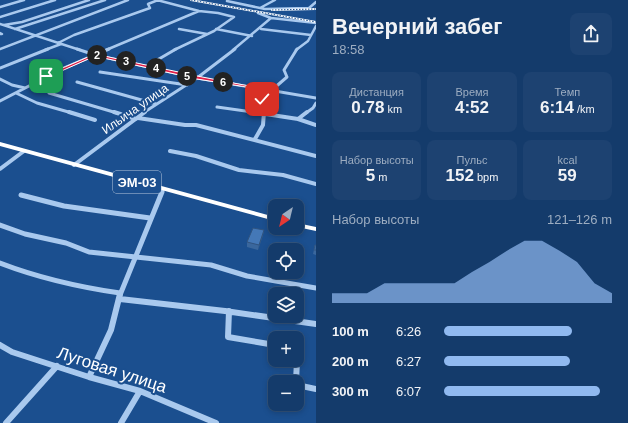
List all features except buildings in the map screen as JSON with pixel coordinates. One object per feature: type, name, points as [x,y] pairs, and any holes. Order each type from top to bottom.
[{"type":"highway","name":"ЭМ-03","points":[[0,144],[268,217]]},
{"type":"highway","points":[[304,226],[316,229]]},
{"type":"street","points":[[0,7],[24,0]]},
{"type":"street","points":[[0,17],[55,0]]},
{"type":"street","points":[[2,24],[22,22],[89,0]]},
{"type":"street","points":[[15,29],[105,0]]},
{"type":"street","points":[[0,49],[38,36],[128,0]]},
{"type":"street","points":[[0,68],[60,43],[74,35],[150,8],[148,4],[158,0],[200,10],[218,12],[234,17],[207,34],[173,49],[147,66]]},
{"type":"street","points":[[260,8],[275,0]]},
{"type":"street","points":[[228,1],[260,8],[309,8],[316,2]]},
{"type":"street","points":[[0,101],[52,74],[200,10]]},
{"type":"street","points":[[258,13],[271,18],[316,23]]},
{"type":"street","name":"Ильича улица","points":[[74,164],[156,104],[197,78],[252,36],[271,18]]},
{"type":"street","points":[[2,24],[95,55],[197,78],[316,98]]},
{"type":"street","points":[[255,139],[262,125],[265,114],[261,106],[262,99],[270,90],[287,77],[284,70],[296,50],[308,41],[316,26]]},
{"type":"street","points":[[180,29],[207,34]]},
{"type":"street","points":[[216,29],[252,36]]},
{"type":"street","points":[[260,29],[313,34]]},
{"type":"street","points":[[100,72],[146,80],[187,84]]},
{"type":"street","points":[[0,79],[12,85],[25,88]]},
{"type":"street","points":[[77,82],[156,104]]},
{"type":"street","points":[[16,93],[37,103],[95,120]]},
{"type":"street","points":[[49,93],[137,118],[185,125],[196,124],[316,156]]},
{"type":"street","points":[[298,119],[313,108],[316,103]]},
{"type":"street","points":[[217,107],[298,119],[316,125]]},
{"type":"street","points":[[0,169],[24,151]]},
{"type":"street","points":[[170,151],[201,157],[239,170],[283,175],[316,184]]},
{"type":"street","points":[[89,377],[111,330],[120,296],[134,256],[163,189]]},
{"type":"street","points":[[21,194],[64,206],[150,218]]},
{"type":"street","points":[[0,225],[25,234],[66,243],[89,252],[211,265],[248,276],[316,288]]},
{"type":"street","points":[[0,263],[26,273],[120,296],[316,324]]},
{"type":"street","points":[[229,311],[228,337],[268,344]]},
{"type":"street","name":"Луговая улица","points":[[0,345],[12,352],[89,377],[140,391],[216,423]]},
{"type":"street","points":[[6,423],[57,366]]},
{"type":"street","points":[[304,385],[316,389]]},
{"type":"street","points":[[121,423],[140,391]]},
{"type":"railway","points":[[191,0],[316,22]]},
{"type":"railway","points":[[272,10],[316,9]]},
{"type":"route","points":[[46,76],[95,55],[197,78],[268,90],[262,99]]}]
